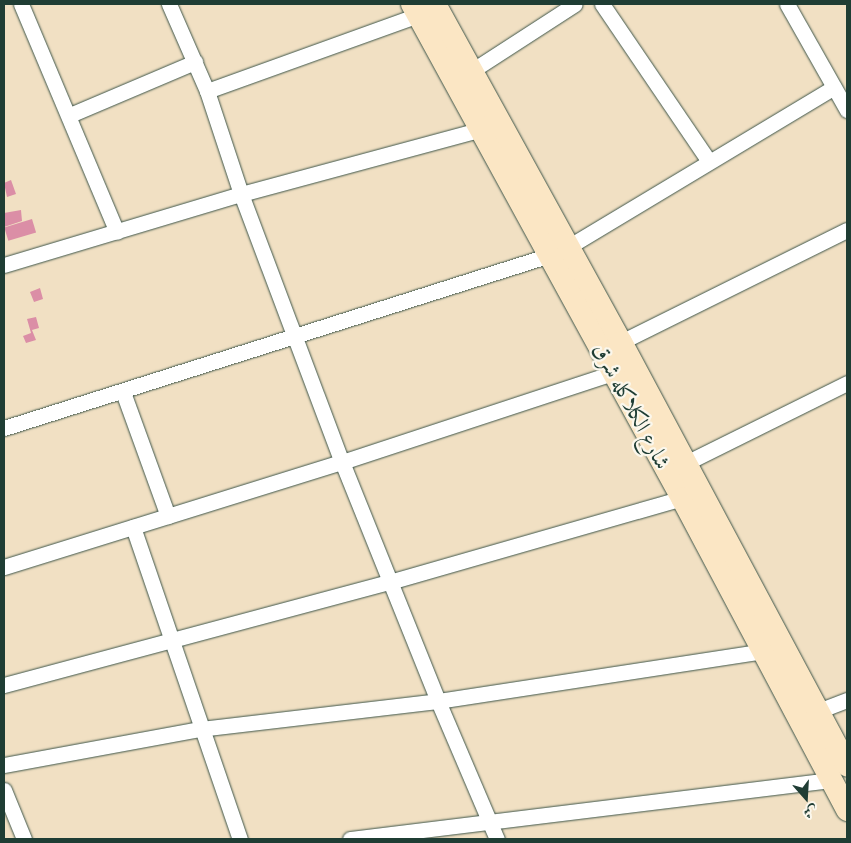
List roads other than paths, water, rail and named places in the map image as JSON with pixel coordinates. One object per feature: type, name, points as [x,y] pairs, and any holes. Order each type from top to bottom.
[{"type":"street","points":[[21,4],[70,115],[117,232]]},
{"type":"street","points":[[170,4],[207,91],[241,194],[296,335],[342,462],[393,581],[438,701],[497,839]]},
{"type":"street","points":[[473,70],[576,4]]},
{"type":"street","points":[[602,4],[708,160]]},
{"type":"street","points":[[787,4],[847,110]]},
{"type":"street","points":[[207,91],[422,7]]},
{"type":"street","name":"شارع الكلاكله شرق","points":[[422,7],[473,70],[559,251],[613,372],[764,652],[839,773]]},
{"type":"street","name":"شارع الكلاكله شرق","points":[[422,7],[482,129],[559,251],[621,342],[818,711],[839,773],[847,810]]},
{"type":"street","points":[[70,115],[195,62]]},
{"type":"street","points":[[4,428],[123,392],[559,251],[708,160],[834,87]]},
{"type":"street","points":[[5,263],[117,232],[241,194],[482,129]]},
{"type":"street","points":[[621,342],[847,230]]},
{"type":"street","points":[[4,567],[342,462],[613,372]]},
{"type":"street","points":[[686,463],[847,382]]},
{"type":"street","points":[[123,392],[168,516]]},
{"type":"street","points":[[4,685],[393,581],[682,498]]},
{"type":"street","points":[[133,527],[169,640],[240,839]]},
{"type":"street","points":[[4,765],[200,729],[438,701],[764,652]]},
{"type":"street","points":[[818,711],[847,700]]},
{"type":"street","points":[[350,839],[491,824],[839,773]]},
{"type":"street","points":[[4,790],[24,839]]}]
